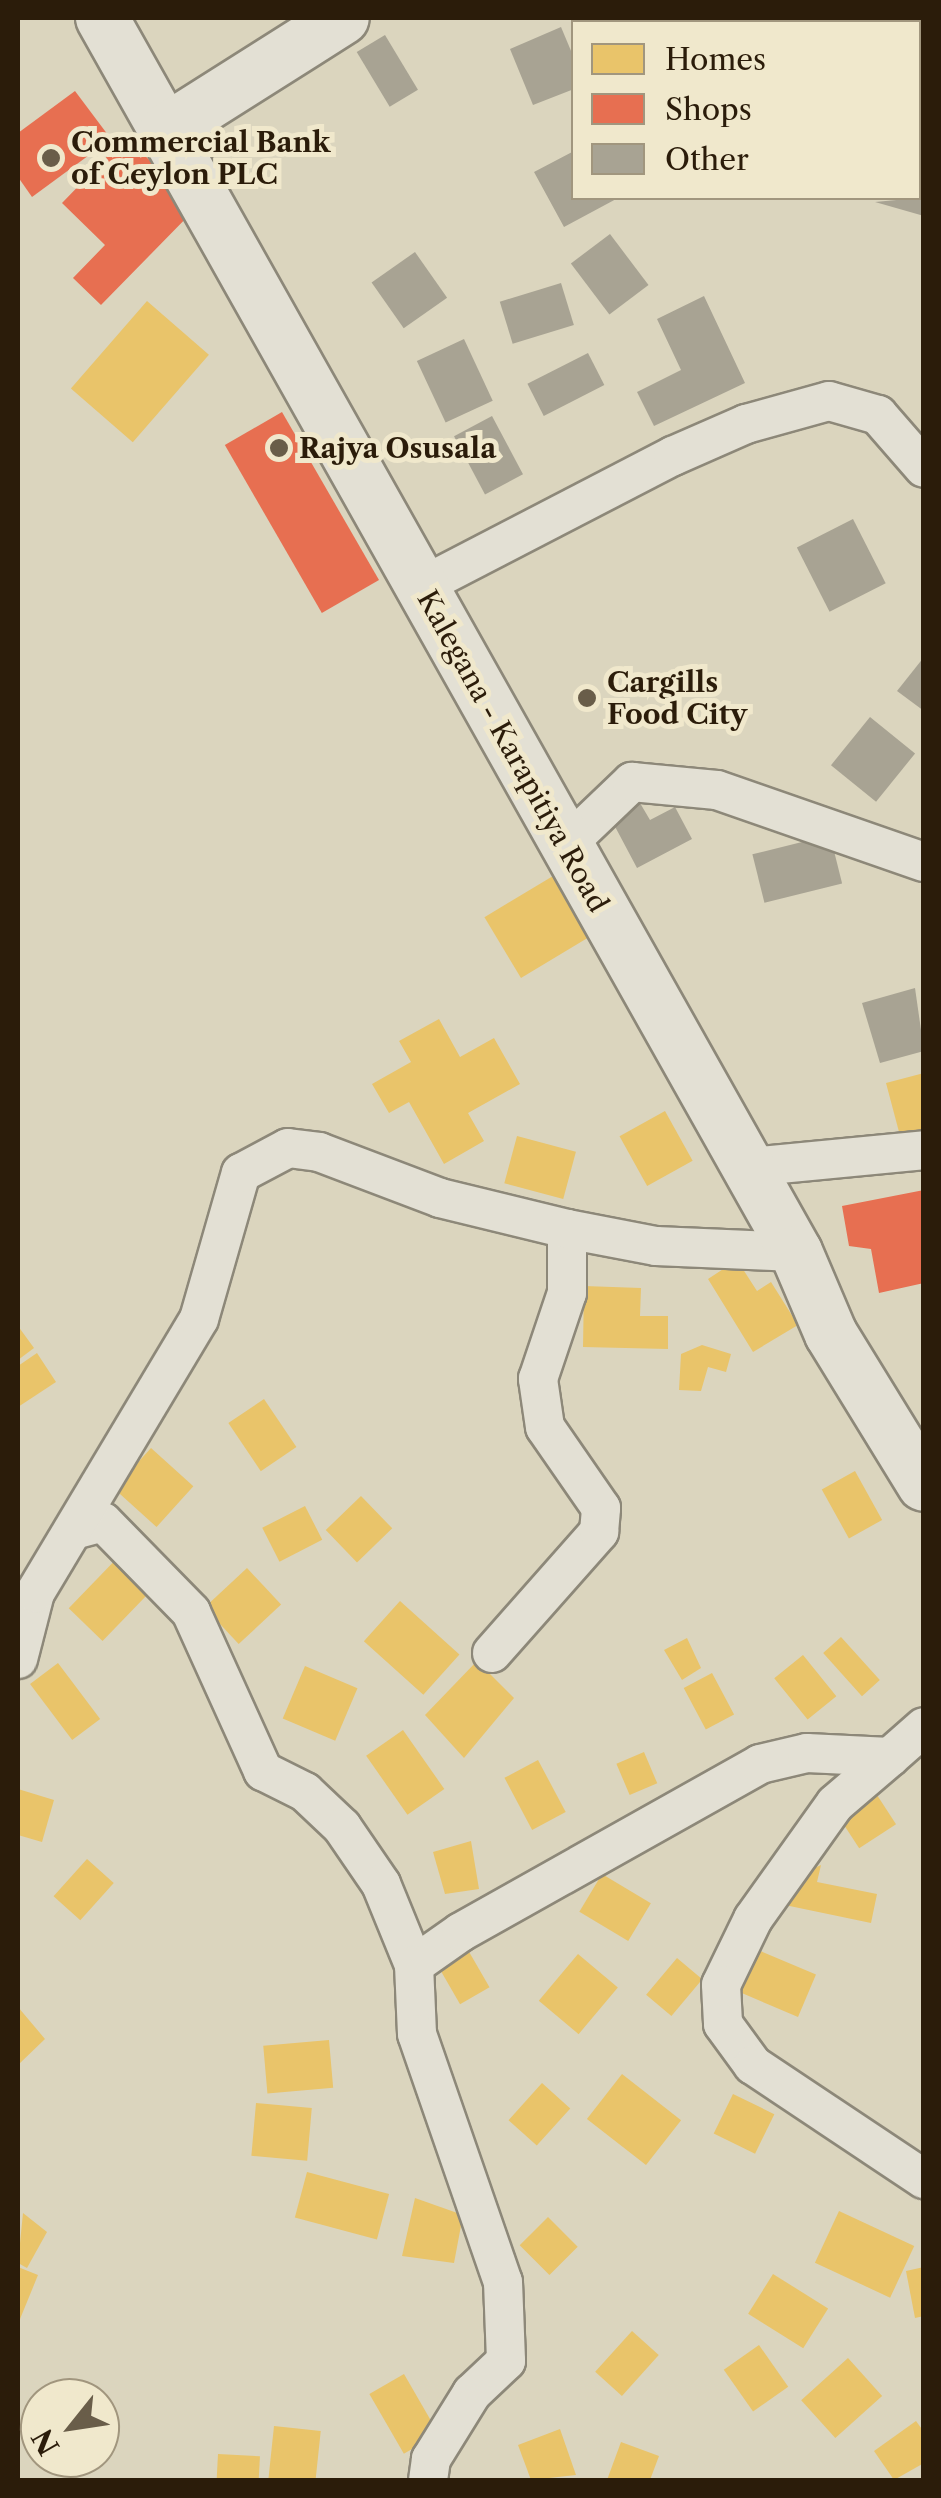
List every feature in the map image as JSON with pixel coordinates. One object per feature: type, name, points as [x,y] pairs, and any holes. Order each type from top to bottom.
[{"type":"main road","name":"Kalegana - Karapitiya Road","points":[[102,18],[796,1252],[831,1334],[924,1485]]},
{"type":"main road","points":[[166,130],[343,18]]},
{"type":"street","points":[[420,587],[673,456],[746,424],[829,401],[878,415],[924,468]]},
{"type":"street","points":[[565,846],[632,782],[717,790],[924,862]]},
{"type":"street","points":[[18,1658],[36,1593],[200,1319],[241,1173],[288,1148],[319,1152],[440,1198],[567,1229],[656,1246],[796,1252]]},
{"type":"street","points":[[749,1168],[924,1150]]},
{"type":"street","points":[[492,1653],[599,1532],[601,1508],[545,1427],[538,1379],[567,1293],[567,1229]]},
{"type":"street","points":[[74,1530],[103,1522],[191,1612],[264,1771],[305,1792],[342,1827],[381,1884],[414,1965],[417,2034],[502,2282],[506,2361],[472,2393],[431,2459],[428,2480]]},
{"type":"street","points":[[924,1727],[835,1804],[753,1920],[721,1985],[723,2024],[754,2065],[924,2180]]},
{"type":"street","points":[[414,1965],[461,1932],[760,1764],[806,1754],[890,1757]]},
{"type":"building: Homes","points":[[147,301],[209,355],[133,442],[71,389]]},
{"type":"building: Homes","points":[[553,876],[590,937],[521,978],[484,917]]},
{"type":"building: Homes","points":[[439,1019],[460,1057],[494,1038],[520,1084],[468,1113],[484,1141],[444,1164],[409,1102],[389,1113],[372,1084],[411,1062],[399,1041]]},
{"type":"building: Homes","points":[[924,1073],[924,1142],[903,1147],[886,1083]]},
{"type":"building: Homes","points":[[665,1111],[693,1161],[647,1186],[620,1136]]},
{"type":"building: Homes","points":[[517,1136],[576,1152],[563,1199],[504,1183]]},
{"type":"building: Homes","points":[[737,1260],[757,1291],[771,1282],[798,1325],[753,1352],[708,1279]]},
{"type":"building: Homes","points":[[584,1286],[641,1288],[640,1316],[668,1316],[668,1349],[583,1347]]},
{"type":"building: Homes","points":[[18,1326],[34,1348],[18,1360]]},
{"type":"building: Homes","points":[[702,1345],[731,1354],[726,1372],[708,1367],[701,1391],[679,1390],[681,1354]]},
{"type":"building: Homes","points":[[37,1353],[56,1382],[18,1407],[18,1366]]},
{"type":"building: Homes","points":[[264,1399],[296,1447],[261,1471],[228,1423]]},
{"type":"building: Homes","points":[[151,1448],[193,1486],[157,1527],[114,1489]]},
{"type":"building: Homes","points":[[855,1471],[882,1520],[849,1538],[822,1489]]},
{"type":"building: Homes","points":[[361,1496],[392,1528],[357,1562],[326,1530]]},
{"type":"building: Homes","points":[[305,1506],[322,1540],[279,1562],[262,1528]]},
{"type":"building: Homes","points":[[125,1550],[159,1583],[103,1641],[69,1608]]},
{"type":"building: Homes","points":[[247,1568],[281,1605],[239,1644],[205,1608]]},
{"type":"building: Homes","points":[[400,1601],[459,1655],[423,1695],[364,1641]]},
{"type":"building: Homes","points":[[841,1637],[880,1680],[862,1696],[823,1653]]},
{"type":"building: Homes","points":[[687,1638],[701,1668],[682,1680],[664,1650]]},
{"type":"building: Homes","points":[[803,1655],[836,1696],[808,1719],[774,1678]]},
{"type":"building: Homes","points":[[477,1661],[514,1698],[464,1758],[425,1715]]},
{"type":"building: Homes","points":[[58,1663],[100,1719],[72,1740],[30,1684]]},
{"type":"building: Homes","points":[[305,1666],[357,1688],[335,1741],[283,1718]]},
{"type":"building: Homes","points":[[712,1673],[734,1714],[706,1730],[684,1688]]},
{"type":"building: Homes","points":[[403,1730],[444,1789],[407,1815],[366,1756]]},
{"type":"building: Homes","points":[[644,1752],[657,1783],[630,1795],[616,1764]]},
{"type":"building: Homes","points":[[538,1760],[566,1812],[532,1830],[504,1778]]},
{"type":"building: Homes","points":[[18,1789],[54,1800],[42,1842],[18,1835]]},
{"type":"building: Homes","points":[[877,1795],[896,1824],[859,1848],[840,1819]]},
{"type":"building: Homes","points":[[471,1841],[479,1889],[445,1894],[433,1852]]},
{"type":"building: Homes","points":[[87,1859],[114,1883],[80,1920],[54,1896]]},
{"type":"building: Homes","points":[[821,1865],[817,1882],[877,1894],[871,1923],[780,1904],[799,1875]]},
{"type":"building: Homes","points":[[602,1874],[651,1903],[628,1941],[579,1912]]},
{"type":"building: Homes","points":[[468,1950],[490,1987],[460,2004],[439,1967]]},
{"type":"building: Homes","points":[[758,1950],[816,1975],[798,2017],[740,1992]]},
{"type":"building: Homes","points":[[578,1954],[618,1987],[579,2034],[539,2001]]},
{"type":"building: Homes","points":[[677,1958],[702,1979],[671,2016],[646,1995]]},
{"type":"building: Homes","points":[[18,2007],[45,2039],[18,2065]]},
{"type":"building: Homes","points":[[329,2040],[333,2088],[267,2094],[263,2046]]},
{"type":"building: Homes","points":[[622,2074],[681,2120],[646,2165],[587,2119]]},
{"type":"building: Homes","points":[[542,2083],[570,2108],[537,2146],[509,2120]]},
{"type":"building: Homes","points":[[733,2094],[774,2114],[755,2154],[714,2134]]},
{"type":"building: Homes","points":[[256,2103],[312,2108],[307,2161],[251,2156]]},
{"type":"building: Homes","points":[[307,2172],[389,2194],[377,2239],[295,2217]]},
{"type":"building: Homes","points":[[415,2198],[463,2215],[454,2263],[402,2256]]},
{"type":"building: Homes","points":[[839,2211],[914,2246],[890,2298],[815,2263]]},
{"type":"building: Homes","points":[[23,2213],[47,2232],[27,2268],[18,2263]]},
{"type":"building: Homes","points":[[548,2217],[578,2247],[549,2275],[520,2245]]},
{"type":"building: Homes","points":[[18,2267],[38,2275],[18,2324]]},
{"type":"building: Homes","points":[[924,2267],[924,2316],[915,2318],[906,2271]]},
{"type":"building: Homes","points":[[773,2274],[828,2308],[803,2348],[748,2314]]},
{"type":"building: Homes","points":[[632,2331],[659,2355],[622,2396],[595,2372]]},
{"type":"building: Homes","points":[[759,2345],[788,2387],[753,2411],[724,2370]]},
{"type":"building: Homes","points":[[848,2358],[882,2396],[835,2438],[801,2400]]},
{"type":"building: Homes","points":[[404,2374],[438,2434],[404,2454],[369,2394]]},
{"type":"building: Homes","points":[[916,2421],[924,2432],[924,2463],[894,2480],[874,2451]]},
{"type":"building: Homes","points":[[274,2426],[321,2431],[316,2480],[268,2480]]},
{"type":"building: Homes","points":[[560,2429],[576,2475],[531,2480],[518,2445]]},
{"type":"building: Homes","points":[[621,2442],[659,2456],[650,2480],[607,2480]]},
{"type":"building: Homes","points":[[218,2454],[260,2456],[259,2480],[217,2480]]},
{"type":"building: Shops","name":"Commercial Bank of Ceylon PLC","points":[[75,91],[111,139],[32,197],[18,177],[18,133]]},
{"type":"building: Shops","points":[[126,137],[197,207],[101,305],[73,278],[105,245],[62,203]]},
{"type":"building: Shops","points":[[282,412],[379,580],[322,613],[225,445]]},
{"type":"building: Shops","points":[[924,1190],[924,1283],[879,1293],[871,1249],[849,1246],[842,1206]]},
{"type":"building: Other","points":[[858,18],[864,20],[811,20]]},
{"type":"building: Other","points":[[561,27],[571,51],[571,90],[533,105],[510,49]]},
{"type":"building: Other","points":[[385,35],[418,90],[390,107],[357,52]]},
{"type":"building: Other","points":[[921,110],[924,111],[924,216],[875,202],[921,200]]},
{"type":"building: Other","points":[[571,153],[571,200],[614,200],[564,227],[534,172]]},
{"type":"building: Other","points":[[610,234],[649,285],[609,315],[571,263]]},
{"type":"building: Other","points":[[415,252],[447,298],[404,328],[372,282]]},
{"type":"building: Other","points":[[561,283],[574,325],[513,344],[500,302]]},
{"type":"building: Other","points":[[704,296],[745,383],[654,426],[637,392],[681,370],[657,319]]},
{"type":"building: Other","points":[[464,339],[493,401],[446,423],[417,361]]},
{"type":"building: Other","points":[[588,353],[604,385],[544,416],[527,384]]},
{"type":"building: Other","points":[[492,416],[523,474],[485,494],[454,436]]},
{"type":"building: Other","points":[[853,519],[886,583],[830,612],[797,548]]},
{"type":"building: Other","points":[[924,657],[924,711],[897,691]]},
{"type":"building: Other","points":[[870,717],[915,754],[876,802],[831,765]]},
{"type":"building: Other","points":[[640,803],[650,820],[675,807],[692,839],[637,868],[611,819]]},
{"type":"building: Other","points":[[830,835],[842,884],[764,903],[752,854]]},
{"type":"building: Other","points":[[915,988],[924,1051],[880,1063],[862,1003]]},
{"type":"place","name":"Commercial Bank of Ceylon PLC","points":[[51,158]]},
{"type":"place","name":"Rajya Osusala","points":[[279,448]]},
{"type":"place","name":"Cargills Food City","points":[[587,698]]}]
